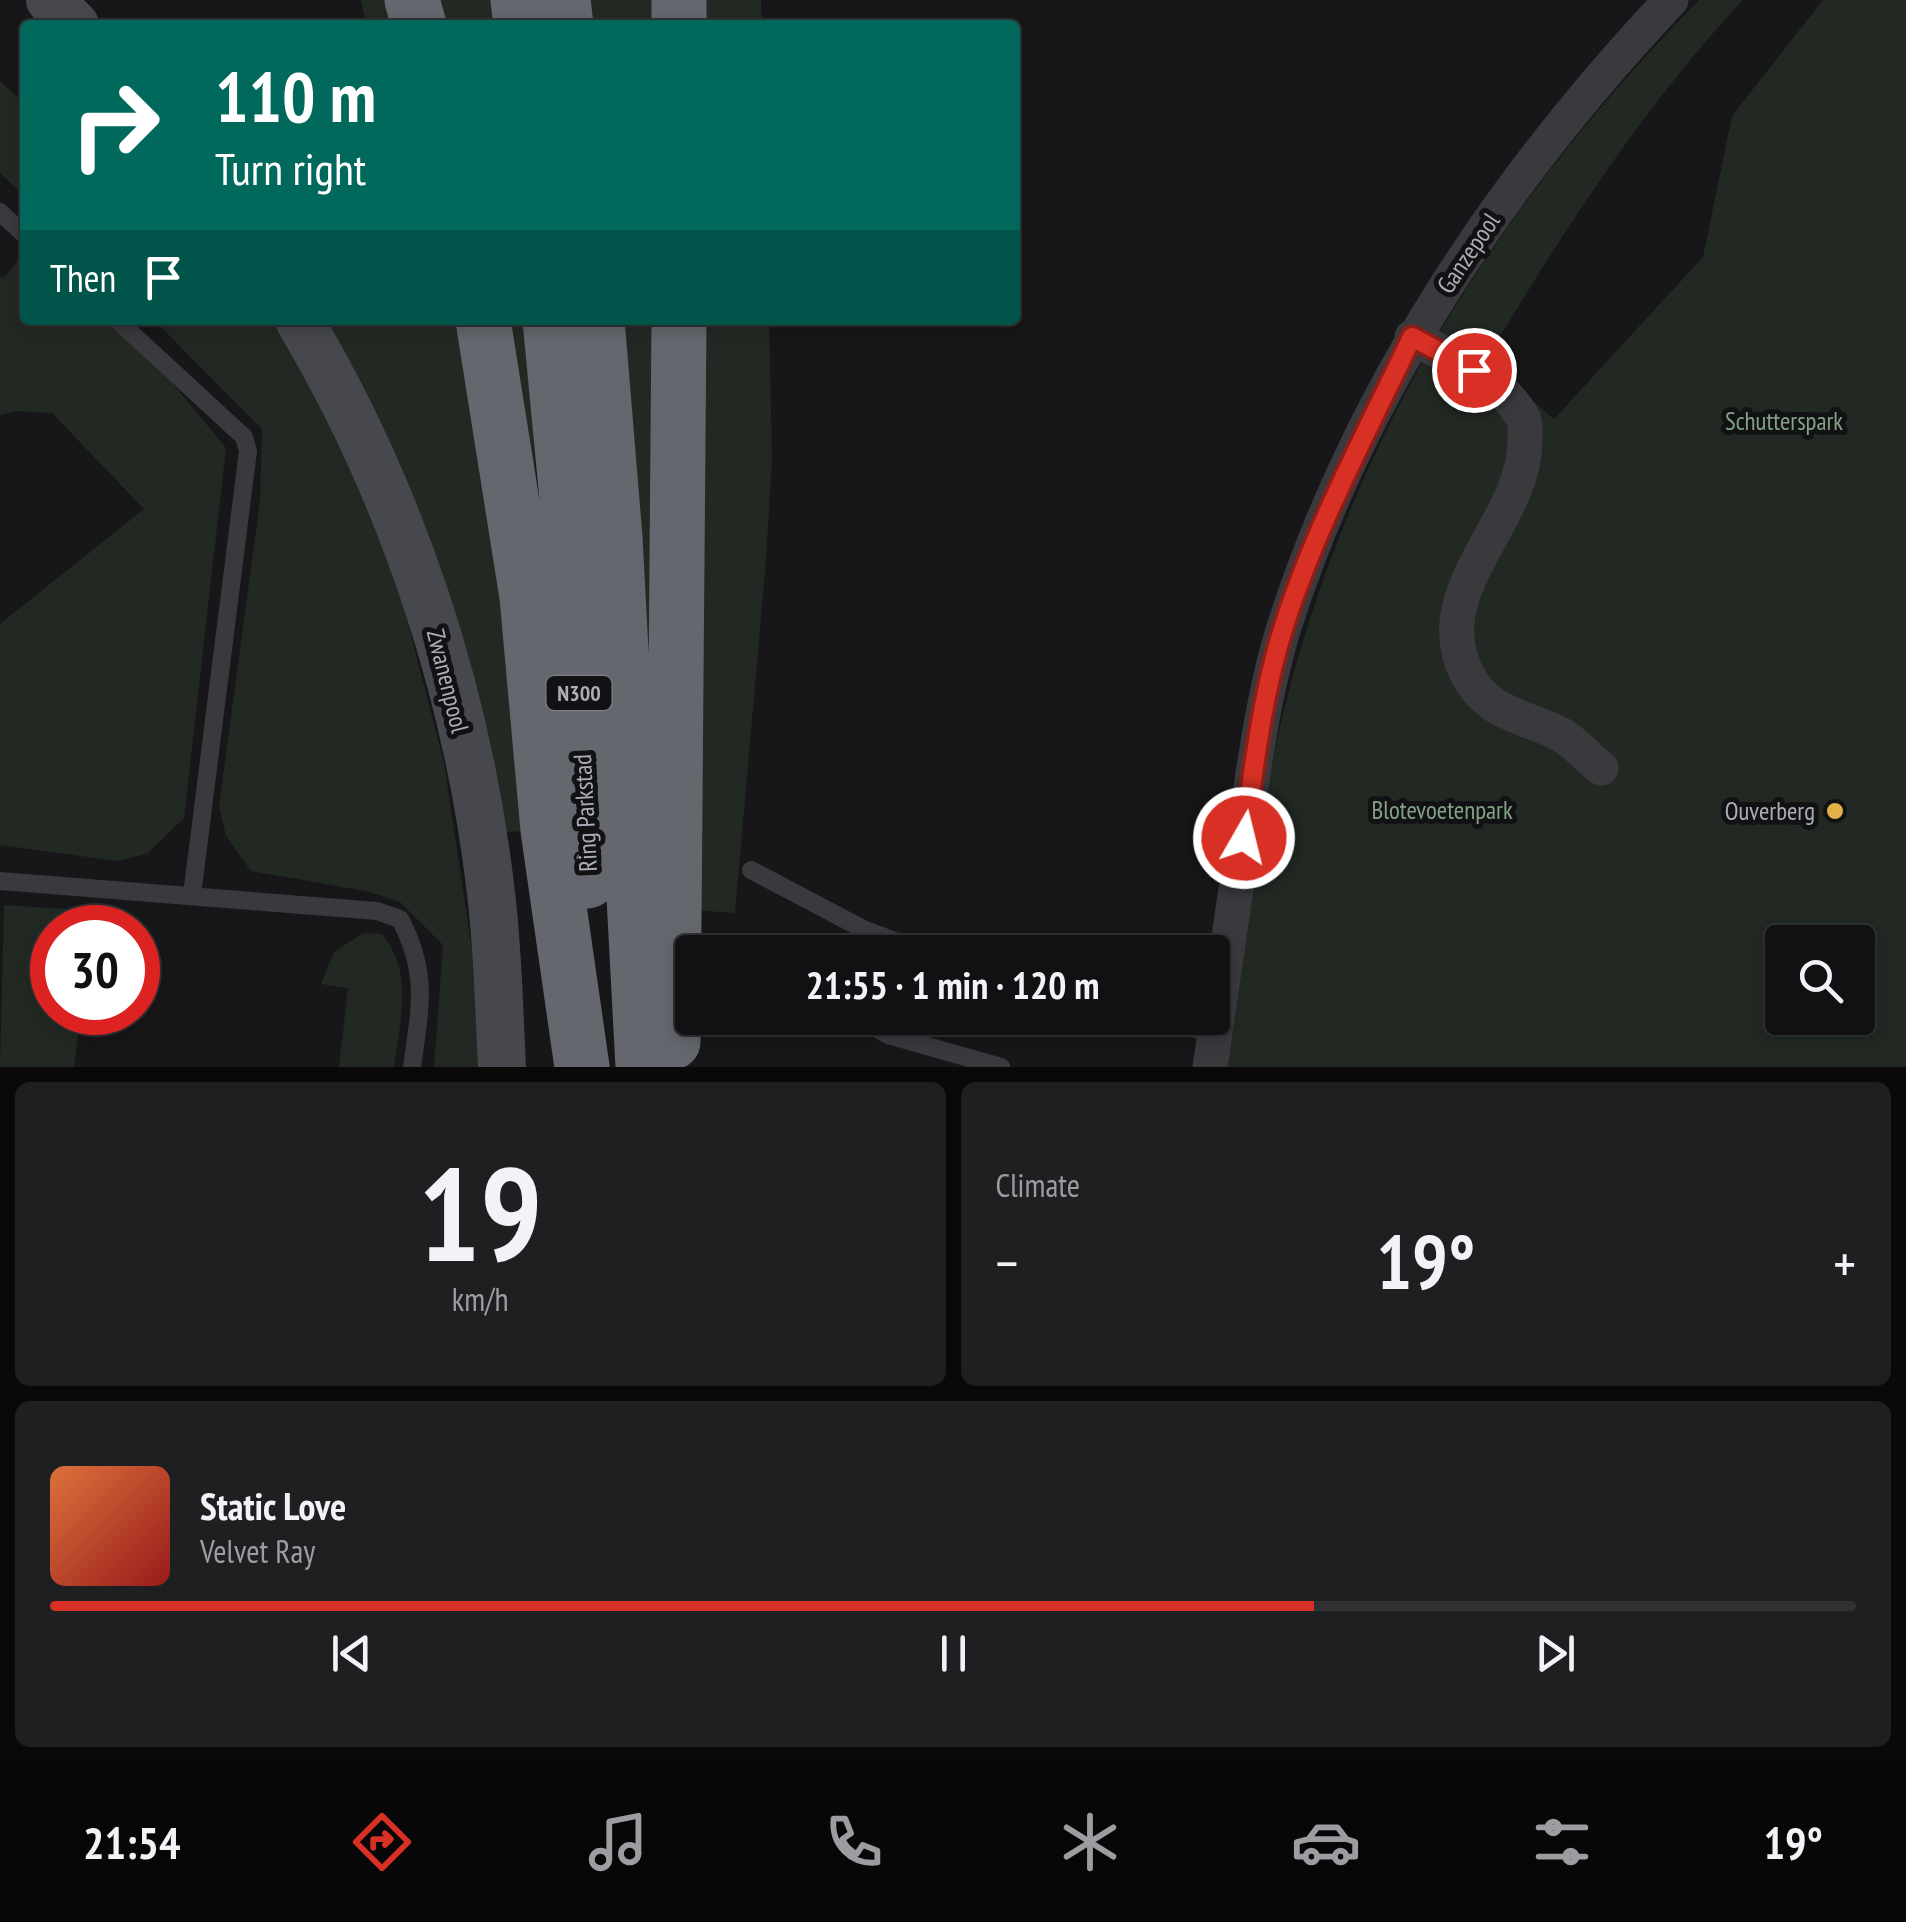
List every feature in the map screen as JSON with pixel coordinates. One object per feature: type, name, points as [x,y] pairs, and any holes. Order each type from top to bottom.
[{"type":"highway","name":"N300","points":[[485,325],[527,597],[548,830],[582,1067]]},
{"type":"highway","name":"Ring Parkstad","points":[[550,325],[571,542],[598,1067]]},
{"type":"highway","name":"Ring Parkstad","points":[[597,325],[615,537],[644,1067]]},
{"type":"highway","points":[[672,1067],[677,958],[679,325]]},
{"type":"street","points":[[50,0],[70,20]]},
{"type":"street","name":"Ganzepool","points":[[1229,935],[1260,722],[1284,626],[1334,500],[1412,337],[1531,158],[1671,0]]},
{"type":"street","name":"Zwanenpool","points":[[303,325],[362,443],[434,620],[462,731],[491,890],[502,1067]]},
{"type":"street","points":[[1412,337],[1512,394],[1525,419],[1526,454],[1514,495],[1460,599],[1458,652],[1467,675],[1486,702],[1564,736],[1601,768]]},
{"type":"street","name":"Ganzepool","points":[[1210,1067],[1215,1035]]},
{"type":"lane","points":[[0,212],[20,231]]},
{"type":"lane","points":[[122,325],[244,437],[248,451],[192,895]]},
{"type":"lane","points":[[751,870],[879,935]]},
{"type":"lane","points":[[0,881],[376,911],[400,920],[414,947],[423,988],[412,1067]]},
{"type":"lane","points":[[861,935],[863,929]]},
{"type":"lane","points":[[891,1035],[1001,1067]]},
{"type":"green space","points":[[361,0],[395,0],[401,20],[365,20]]},
{"type":"green space","points":[[417,0],[496,0],[498,20],[422,20]]},
{"type":"green space","points":[[585,0],[667,0],[667,20],[588,20]]},
{"type":"green space","points":[[692,0],[761,0],[762,20],[692,20]]},
{"type":"green space","points":[[1699,0],[1743,0],[1637,128],[1485,361],[1554,419],[1703,257],[1732,116],[1823,0],[1906,0],[1906,1067],[1223,1067],[1257,842],[1279,731],[1309,622],[1341,533],[1420,366],[1518,212],[1574,139]]},
{"type":"green space","points":[[0,81],[20,99],[20,192],[0,173]]},
{"type":"green space","points":[[20,259],[20,325],[109,325],[174,385],[226,448],[184,818],[147,854],[117,861],[0,845],[0,624],[144,509],[52,413],[16,411],[0,415],[0,276],[3,278]]},
{"type":"green space","points":[[159,325],[282,325],[390,554],[444,763],[472,950],[480,1067],[434,1067],[443,945],[400,902],[366,891],[251,871],[226,836],[219,806],[260,501],[262,429]]},
{"type":"green space","points":[[325,325],[471,325],[537,831],[496,832]]},
{"type":"green space","points":[[491,325],[526,325],[545,615]]},
{"type":"green space","points":[[616,325],[666,325],[656,882]]},
{"type":"green space","points":[[694,325],[769,325],[772,457],[735,913],[693,910]]},
{"type":"green space","points":[[4,905],[30,907],[30,1035],[78,1035],[74,1067],[0,1067]]},
{"type":"green space","points":[[363,933],[382,934],[398,964],[402,998],[394,1067],[339,1067],[348,988],[321,984],[334,952]]},
{"type":"place","name":"Ouverberg","points":[[1835,811]]},
{"type":"route","points":[[1244,838],[1260,722],[1284,626],[1334,500],[1412,337],[1474,370]]},
{"type":"park label","name":"Schutterspark","points":[[1784,421]]},
{"type":"park label","name":"Blotevoetenpark","points":[[1442,810]]}]
